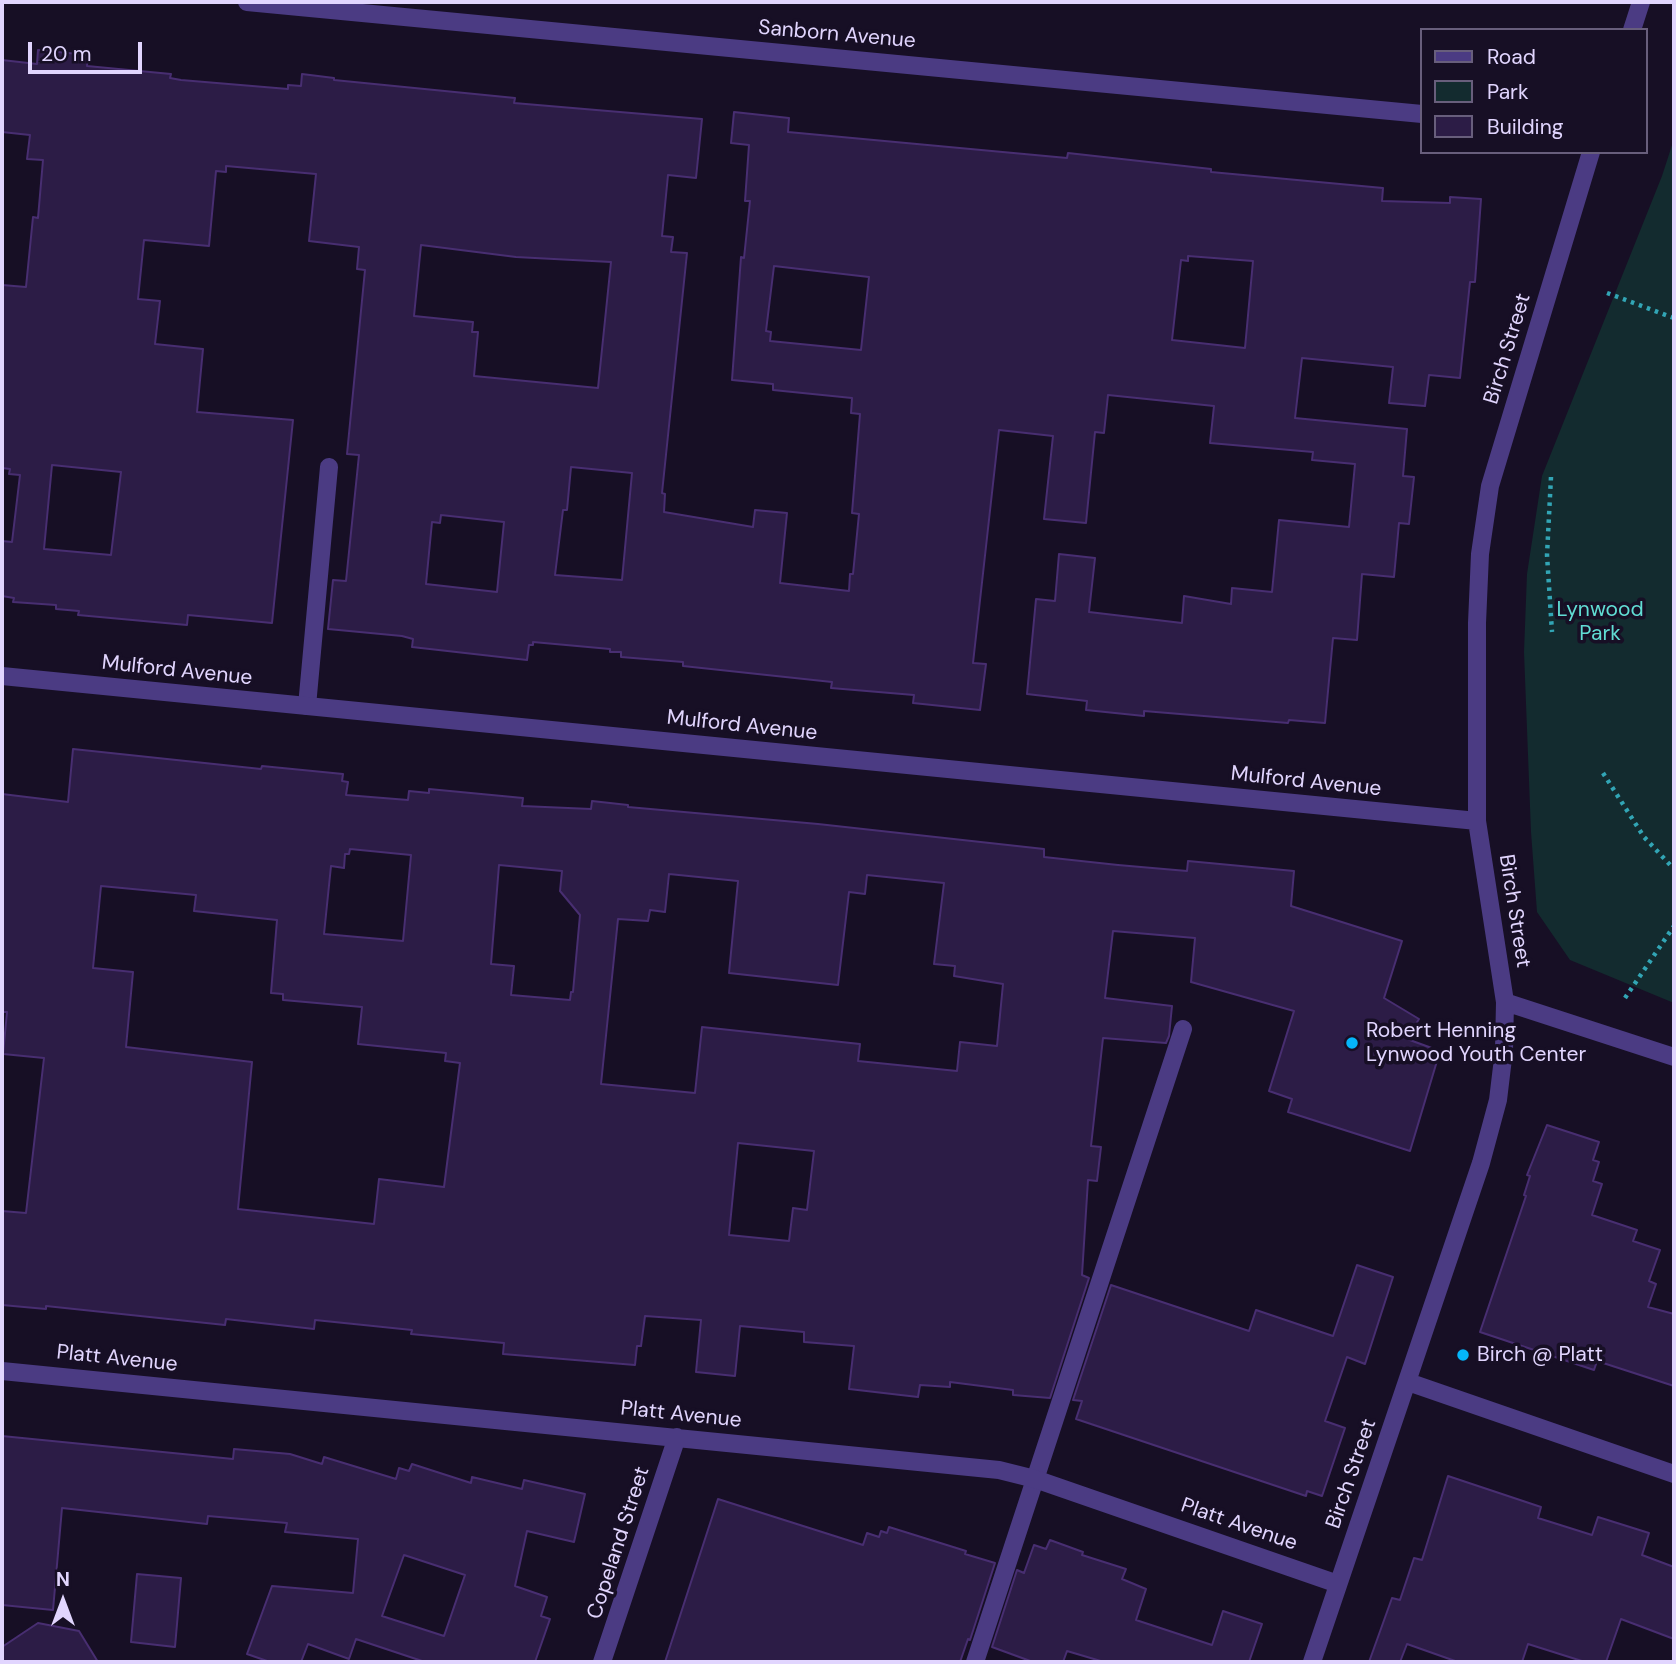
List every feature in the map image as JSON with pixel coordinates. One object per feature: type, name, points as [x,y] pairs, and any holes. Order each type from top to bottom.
[{"type":"street","name":"Sanborn Avenue","points":[[247,2],[1420,114]]},
{"type":"street","points":[[1633,28],[1642,2]]},
{"type":"street","name":"Birch Street","points":[[1312,1662],[1481,1163],[1498,1100],[1504,1050],[1505,1002],[1477,821],[1480,554],[1490,486],[1590,154]]},
{"type":"street","points":[[307,706],[329,467]]},
{"type":"street","name":"Mulford Avenue","points":[[2,676],[1477,821]]},
{"type":"street","points":[[1505,1002],[1674,1057]]},
{"type":"street","points":[[975,1662],[1183,1029]]},
{"type":"street","name":"Platt Avenue","points":[[2,1371],[999,1471],[1035,1479],[1338,1584]]},
{"type":"street","points":[[1408,1382],[1674,1474]]},
{"type":"street","name":"Copeland Street","points":[[603,1662],[677,1437]]},
{"type":"path","points":[[1607,293],[1674,317]]},
{"type":"path","points":[[1551,477],[1547,555],[1552,632]]},
{"type":"path","points":[[1603,773],[1644,836],[1674,869]]},
{"type":"path","points":[[1625,998],[1674,926]]},
{"type":"green space","name":"Lynwood Park","points":[[1674,139],[1674,1003],[1570,960],[1537,912],[1524,652],[1527,574],[1542,476],[1662,176]]},
{"type":"building","points":[[38,50],[88,55],[87,66],[171,74],[170,78],[181,80],[288,89],[288,85],[301,86],[302,74],[334,80],[515,98],[514,103],[702,119],[696,178],[668,175],[662,236],[673,237],[671,252],[687,253],[662,493],[665,494],[664,512],[753,527],[755,510],[787,513],[780,583],[849,591],[859,514],[852,513],[860,414],[851,413],[852,398],[773,390],[773,384],[732,380],[741,257],[744,258],[750,201],[745,201],[749,145],[731,143],[734,112],[789,118],[788,132],[1067,158],[1068,153],[1211,169],[1211,172],[1383,188],[1382,201],[1450,203],[1450,197],[1481,199],[1475,282],[1470,282],[1460,378],[1429,375],[1425,406],[1389,403],[1393,367],[1302,358],[1295,418],[1407,429],[1403,476],[1414,477],[1409,524],[1399,523],[1394,577],[1362,574],[1357,640],[1333,638],[1325,723],[1289,720],[1288,723],[1144,711],[1144,716],[1086,710],[1087,701],[1027,694],[1036,599],[1055,601],[1059,554],[1095,558],[1089,612],[1182,623],[1184,596],[1231,604],[1232,588],[1272,592],[1279,520],[1349,527],[1355,464],[1312,460],[1313,452],[1210,443],[1214,406],[1108,395],[1104,433],[1095,432],[1086,523],[1044,519],[1053,436],[999,430],[973,663],[986,664],[980,710],[913,703],[914,695],[831,688],[832,682],[683,666],[683,662],[621,657],[621,652],[610,652],[610,649],[533,642],[533,645],[529,645],[527,660],[412,647],[413,639],[402,636],[328,629],[333,580],[346,581],[359,455],[347,454],[365,270],[357,269],[359,247],[309,241],[316,174],[226,166],[226,172],[216,171],[209,246],[144,240],[138,299],[160,301],[155,344],[203,349],[197,412],[293,420],[272,623],[188,615],[187,625],[78,615],[79,611],[56,609],[56,605],[13,602],[14,598],[2,596],[2,541],[12,542],[20,475],[9,474],[10,469],[2,468],[2,285],[26,287],[33,217],[38,218],[43,160],[27,159],[30,135],[2,132],[2,60],[37,64]],"holes":[[[421,245],[516,257],[611,262],[598,388],[474,376],[478,332],[472,332],[473,322],[414,316]],[[1188,256],[1253,261],[1245,348],[1172,340],[1181,260],[1188,261]],[[774,266],[869,277],[861,350],[770,341],[771,332],[766,331]],[[52,465],[121,472],[111,555],[44,549]],[[571,467],[632,473],[622,580],[555,575],[563,510],[567,510]],[[441,515],[504,522],[497,592],[426,584],[432,522],[440,523]]]},
{"type":"building","points":[[73,749],[261,769],[262,766],[343,774],[342,781],[348,782],[346,795],[408,800],[409,791],[429,793],[429,789],[523,798],[522,806],[591,809],[592,801],[628,807],[818,824],[1044,849],[1044,857],[1118,865],[1187,871],[1188,861],[1294,871],[1291,906],[1402,941],[1384,998],[1419,1019],[1407,1039],[1440,1051],[1410,1151],[1288,1112],[1292,1099],[1269,1091],[1294,1011],[1191,982],[1195,938],[1113,931],[1105,998],[1172,1006],[1169,1036],[1166,1043],[1103,1038],[1091,1146],[1101,1147],[1097,1181],[1088,1180],[1082,1275],[1089,1278],[1050,1398],[1013,1395],[1013,1390],[950,1382],[950,1387],[920,1385],[918,1397],[849,1389],[854,1346],[804,1342],[804,1332],[740,1326],[735,1376],[696,1372],[701,1320],[645,1316],[635,1365],[503,1354],[504,1343],[411,1334],[412,1330],[315,1320],[314,1329],[226,1319],[225,1325],[46,1306],[46,1309],[2,1305],[2,1211],[26,1213],[44,1058],[3,1054],[7,1012],[2,1012],[2,794],[68,802]],"holes":[[[350,849],[411,855],[403,941],[324,934],[331,866],[344,868],[345,854],[349,854]],[[499,865],[562,871],[560,891],[580,915],[570,1000],[511,995],[514,966],[491,964]],[[669,874],[738,881],[729,973],[838,985],[849,892],[865,894],[867,875],[944,883],[934,964],[955,966],[954,976],[1003,984],[997,1046],[960,1042],[957,1071],[858,1061],[860,1044],[702,1027],[695,1093],[601,1084],[618,919],[648,921],[650,910],[665,912]],[[101,886],[196,895],[194,911],[277,920],[271,993],[283,994],[283,1000],[362,1007],[358,1044],[446,1053],[445,1061],[460,1063],[444,1187],[379,1179],[374,1224],[238,1209],[252,1062],[126,1047],[133,972],[93,968]],[[738,1143],[814,1151],[807,1210],[793,1208],[789,1241],[729,1235]]]},
{"type":"building","points":[[1547,1125],[1599,1142],[1593,1160],[1599,1162],[1593,1181],[1602,1184],[1592,1215],[1637,1230],[1633,1241],[1660,1250],[1649,1281],[1656,1284],[1648,1307],[1674,1314],[1674,1386],[1597,1361],[1594,1370],[1480,1332],[1526,1196],[1524,1195],[1530,1176],[1527,1175]]},
{"type":"building","points":[[1357,1265],[1393,1277],[1365,1364],[1347,1357],[1325,1421],[1345,1428],[1322,1496],[1307,1491],[1306,1496],[1076,1419],[1082,1401],[1073,1400],[1111,1285],[1249,1331],[1256,1310],[1333,1336]]},
{"type":"building","points":[[2,1436],[233,1459],[234,1449],[290,1454],[322,1464],[324,1457],[396,1479],[399,1468],[409,1471],[412,1464],[471,1483],[472,1477],[522,1489],[524,1480],[585,1494],[574,1542],[527,1531],[515,1586],[547,1597],[541,1616],[550,1619],[535,1662],[425,1662],[356,1639],[349,1659],[308,1644],[301,1662],[270,1662],[247,1654],[272,1586],[353,1593],[358,1539],[285,1532],[287,1523],[208,1516],[207,1524],[62,1508],[53,1610],[2,1605]],"holes":[[[404,1555],[465,1575],[444,1636],[382,1616]]]},
{"type":"building","points":[[1448,1476],[1541,1507],[1538,1518],[1592,1535],[1598,1517],[1649,1533],[1642,1555],[1674,1567],[1674,1639],[1621,1619],[1606,1662],[1585,1662],[1528,1644],[1522,1662],[1458,1662],[1407,1644],[1400,1662],[1369,1662],[1392,1598],[1400,1600],[1414,1558],[1422,1560]]},
{"type":"building","points":[[718,1499],[863,1545],[867,1533],[879,1537],[881,1531],[887,1533],[889,1527],[995,1563],[960,1662],[665,1662]]},
{"type":"building","points":[[1050,1540],[1083,1552],[1082,1555],[1126,1569],[1122,1579],[1146,1589],[1136,1620],[1212,1645],[1223,1611],[1262,1624],[1249,1662],[1104,1662],[1067,1651],[1063,1662],[1033,1662],[992,1647],[1017,1570],[1024,1573],[1034,1545],[1046,1549]]},
{"type":"building","points":[[137,1574],[181,1578],[175,1647],[131,1642]]},
{"type":"building","points":[[38,1623],[79,1631],[98,1662],[2,1662],[2,1647]]},
{"type":"place","name":"Robert Henning Lynwood Youth Center","points":[[1352,1043]]},
{"type":"place","name":"Birch @ Platt","points":[[1463,1355]]}]
